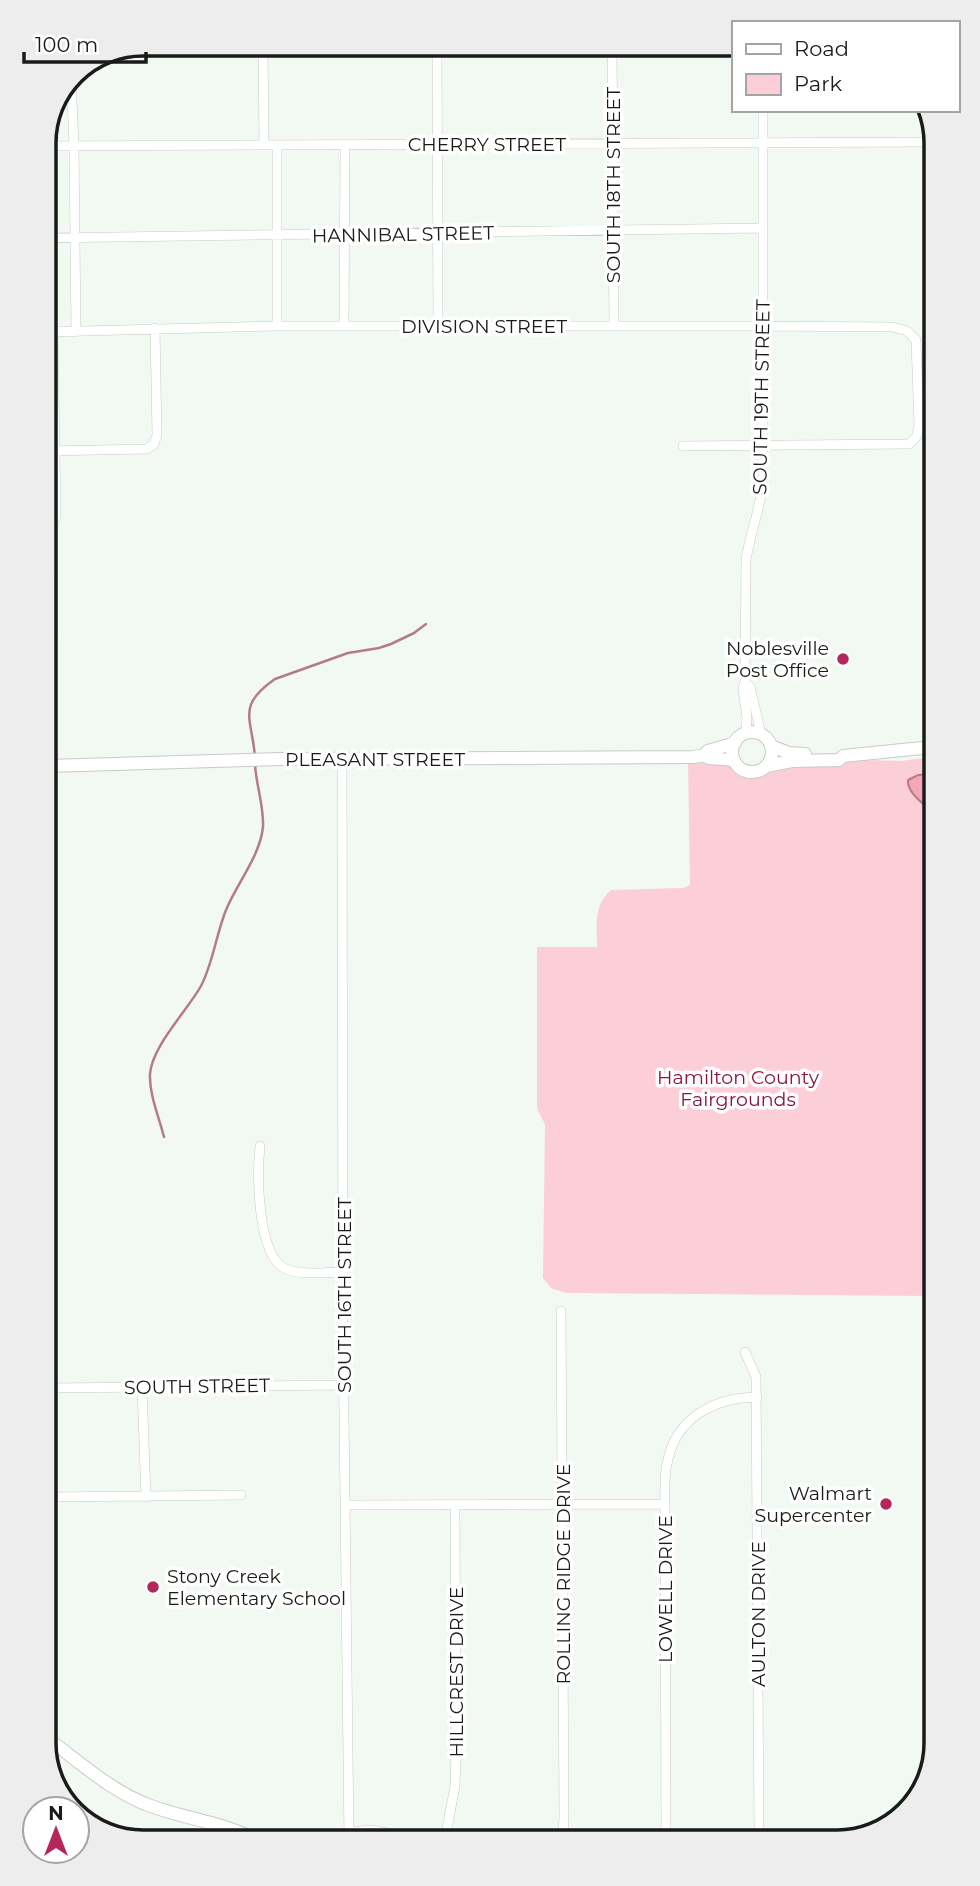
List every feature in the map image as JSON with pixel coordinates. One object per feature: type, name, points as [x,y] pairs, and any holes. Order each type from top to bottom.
[{"type":"street","points":[[263,56],[264,145]]},
{"type":"street","points":[[437,56],[438,326]]},
{"type":"street","name":"SOUTH 18TH STREET","points":[[612,56],[614,326]]},
{"type":"street","points":[[72,94],[76,331]]},
{"type":"street","name":"SOUTH 19TH STREET","points":[[746,734],[743,689],[746,560],[762,497],[763,112]]},
{"type":"street","name":"CHERRY STREET","points":[[56,146],[924,142]]},
{"type":"street","points":[[277,145],[277,326]]},
{"type":"street","points":[[344,326],[345,145]]},
{"type":"street","name":"HANNIBAL STREET","points":[[56,238],[763,228]]},
{"type":"street","name":"DIVISION STREET","points":[[56,332],[277,326],[893,327],[907,331],[916,340],[919,425],[917,436],[909,444],[763,446]]},
{"type":"street","points":[[56,451],[147,449],[153,446],[157,435],[155,328]]},
{"type":"street","points":[[683,446],[763,446]]},
{"type":"street","points":[[56,496],[56,516]]},
{"type":"street","name":"SOUTH 19TH STREET","points":[[745,682],[750,687],[761,734]]},
{"type":"street","points":[[766,766],[772,755],[771,746],[761,734],[746,734],[735,743],[734,760],[743,769],[755,772],[766,766],[793,761],[839,760],[843,756],[924,748]]},
{"type":"street","name":"PLEASANT STREET","points":[[704,755],[708,751],[735,743]]},
{"type":"street","points":[[771,746],[789,753],[838,752],[843,756]]},
{"type":"street","name":"PLEASANT STREET","points":[[56,766],[256,760],[704,755],[709,758],[734,760]]},
{"type":"street","name":"SOUTH 16TH STREET","points":[[342,759],[343,1272],[349,1830]]},
{"type":"street","points":[[260,1146],[259,1201],[268,1247],[273,1258],[284,1268],[294,1272],[343,1272]]},
{"type":"street","name":"ROLLING RIDGE DRIVE","points":[[561,1311],[563,1830]]},
{"type":"street","name":"AULTON DRIVE","points":[[746,1352],[756,1377],[757,1397],[759,1830]]},
{"type":"street","name":"SOUTH STREET","points":[[56,1388],[344,1385]]},
{"type":"street","points":[[142,1387],[146,1497]]},
{"type":"street","name":"LOWELL DRIVE","points":[[666,1830],[667,1462],[672,1447],[688,1422],[704,1410],[722,1401],[757,1397]]},
{"type":"street","points":[[56,1497],[241,1495]]},
{"type":"street","points":[[346,1505],[665,1504]]},
{"type":"street","name":"HILLCREST DRIVE","points":[[447,1830],[456,1754],[455,1505]]},
{"type":"street","points":[[56,1745],[138,1801],[231,1830]]},
{"type":"green space","name":"Hamilton County Fairgrounds","points":[[924,758],[924,1296],[566,1293],[551,1288],[543,1278],[545,1124],[537,1106],[537,947],[597,947],[599,909],[611,890],[683,888],[690,885],[688,763],[726,762],[749,774],[760,774],[787,764]]},
{"type":"shaded area","points":[[924,775],[924,805],[908,785],[908,780]]},
{"type":"waterway","points":[[255,757],[249,714],[251,705],[255,697],[275,679],[348,653],[391,644],[426,624]]},
{"type":"waterway","points":[[164,1137],[151,1089],[152,1063],[163,1040],[201,986],[226,910],[258,848],[263,819],[255,764]]},
{"type":"place","name":"Noblesville Post Office","points":[[843,659]]},
{"type":"place","name":"Walmart Supercenter","points":[[886,1504]]},
{"type":"place","name":"Stony Creek Elementary School","points":[[153,1587]]}]
